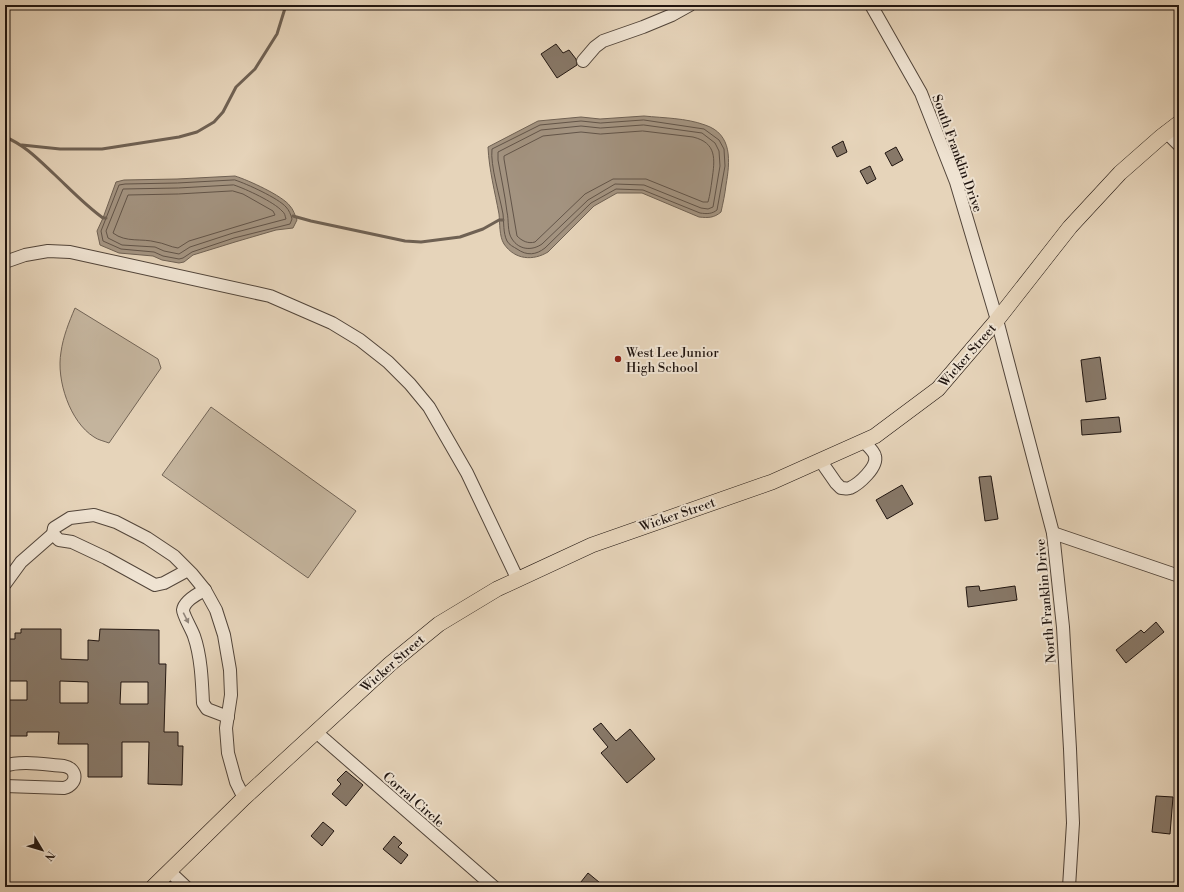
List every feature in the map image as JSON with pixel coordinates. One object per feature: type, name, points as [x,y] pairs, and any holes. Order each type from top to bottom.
[{"type":"main road","name":"Wicker Street","points":[[153,887],[244,798],[390,664],[439,624],[498,590],[592,545],[772,482],[875,436],[938,389],[997,320],[1070,227],[1120,172],[1166,132],[1179,123]]},
{"type":"street","points":[[583,60],[603,41],[672,15],[690,5]]},
{"type":"street","name":"South Franklin Drive","points":[[872,5],[921,93],[956,182],[997,320]]},
{"type":"street","points":[[1166,132],[1179,145]]},
{"type":"street","points":[[5,262],[25,255],[48,251],[70,252],[270,296],[332,323],[360,340],[388,362],[410,384],[429,407],[467,472],[518,580]]},
{"type":"street","name":"North Franklin Drive","points":[[997,320],[1053,533],[1063,627],[1069,727],[1073,823],[1069,887]]},
{"type":"street","points":[[820,460],[841,488],[850,488],[866,476],[874,467],[875,455],[863,441]]},
{"type":"street","points":[[5,584],[21,562],[53,534],[54,528],[70,518],[94,515],[116,522],[147,538],[174,556],[205,590],[216,610],[224,635],[230,670],[231,695],[226,728],[228,753],[236,782],[244,798]]},
{"type":"street","points":[[1053,533],[1179,576]]},
{"type":"street","points":[[53,534],[59,540],[72,542],[106,558],[155,585],[164,583],[188,570]]},
{"type":"street","points":[[205,590],[196,594],[184,605],[182,612],[194,637],[198,652],[203,703],[207,709],[228,717]]},
{"type":"street","name":"Corral Circle","points":[[316,732],[494,887]]},
{"type":"street","points":[[5,766],[10,764],[64,766],[70,767],[75,777],[70,786],[64,788],[5,786]]},
{"type":"street","points":[[169,871],[186,887]]},
{"type":"shaded area","points":[[75,308],[158,359],[161,368],[109,443],[99,440],[85,430],[72,411],[63,387],[60,363],[61,352],[68,324]]},
{"type":"shaded area","points":[[211,407],[356,511],[308,578],[162,475]]},
{"type":"water","points":[[644,116],[690,121],[714,129],[721,135],[728,150],[728,167],[725,195],[721,212],[711,217],[699,217],[642,193],[617,193],[594,206],[548,252],[530,258],[519,256],[508,249],[501,237],[499,214],[491,173],[488,147],[538,121],[581,117],[600,119]]},
{"type":"water","points":[[235,176],[265,189],[286,202],[292,209],[297,220],[293,228],[276,230],[235,242],[193,255],[184,262],[179,263],[162,260],[153,256],[119,253],[100,245],[97,231],[116,182],[124,180]]},
{"type":"building","points":[[556,44],[563,53],[569,50],[576,59],[577,65],[557,78],[541,54]]},
{"type":"building","points":[[843,141],[847,152],[837,157],[832,147]]},
{"type":"building","points":[[896,147],[903,160],[892,166],[885,153]]},
{"type":"building","points":[[870,166],[876,179],[867,184],[860,171]]},
{"type":"building","points":[[1100,357],[1106,399],[1086,402],[1081,360]]},
{"type":"building","points":[[1119,417],[1121,432],[1082,435],[1081,420]]},
{"type":"building","points":[[991,476],[998,519],[985,521],[979,477]]},
{"type":"building","points":[[902,485],[913,504],[887,519],[876,500]]},
{"type":"building","points":[[979,586],[980,591],[1015,586],[1017,600],[968,607],[966,587]]},
{"type":"building","points":[[1156,622],[1164,632],[1126,663],[1116,650],[1141,630],[1144,633]]},
{"type":"building","points":[[21,629],[61,629],[61,659],[88,660],[88,640],[99,641],[100,629],[159,630],[159,664],[166,664],[164,732],[178,732],[178,746],[183,746],[182,785],[148,784],[149,742],[122,742],[122,777],[88,777],[88,744],[58,744],[59,732],[27,732],[27,736],[5,736],[5,700],[27,700],[27,681],[5,681],[5,639],[15,639],[15,633],[21,633]],"holes":[[[60,681],[88,682],[88,703],[60,703]],[[121,682],[148,682],[148,704],[120,704]]]},
{"type":"building","points":[[601,723],[616,741],[630,729],[655,759],[627,783],[601,753],[608,747],[593,729]]},
{"type":"building","points":[[346,771],[363,785],[346,806],[332,794],[341,784],[337,780]]},
{"type":"building","points":[[1156,796],[1173,797],[1170,834],[1152,832]]},
{"type":"building","points":[[323,822],[334,831],[322,846],[311,836]]},
{"type":"building","points":[[394,836],[402,843],[398,847],[408,855],[401,864],[383,849]]},
{"type":"building","points":[[588,873],[605,887],[577,887]]},
{"type":"waterway","points":[[22,145],[60,149],[102,149],[179,137],[197,132],[214,122],[223,112],[236,87],[255,69],[277,34],[286,5]]},
{"type":"waterway","points":[[5,137],[19,144],[31,153],[90,208],[103,218],[106,218]]},
{"type":"waterway","points":[[293,216],[405,241],[421,242],[460,237],[483,229],[499,220],[503,220]]},
{"type":"place","name":"West Lee Junior High School","points":[[618,359]]}]
